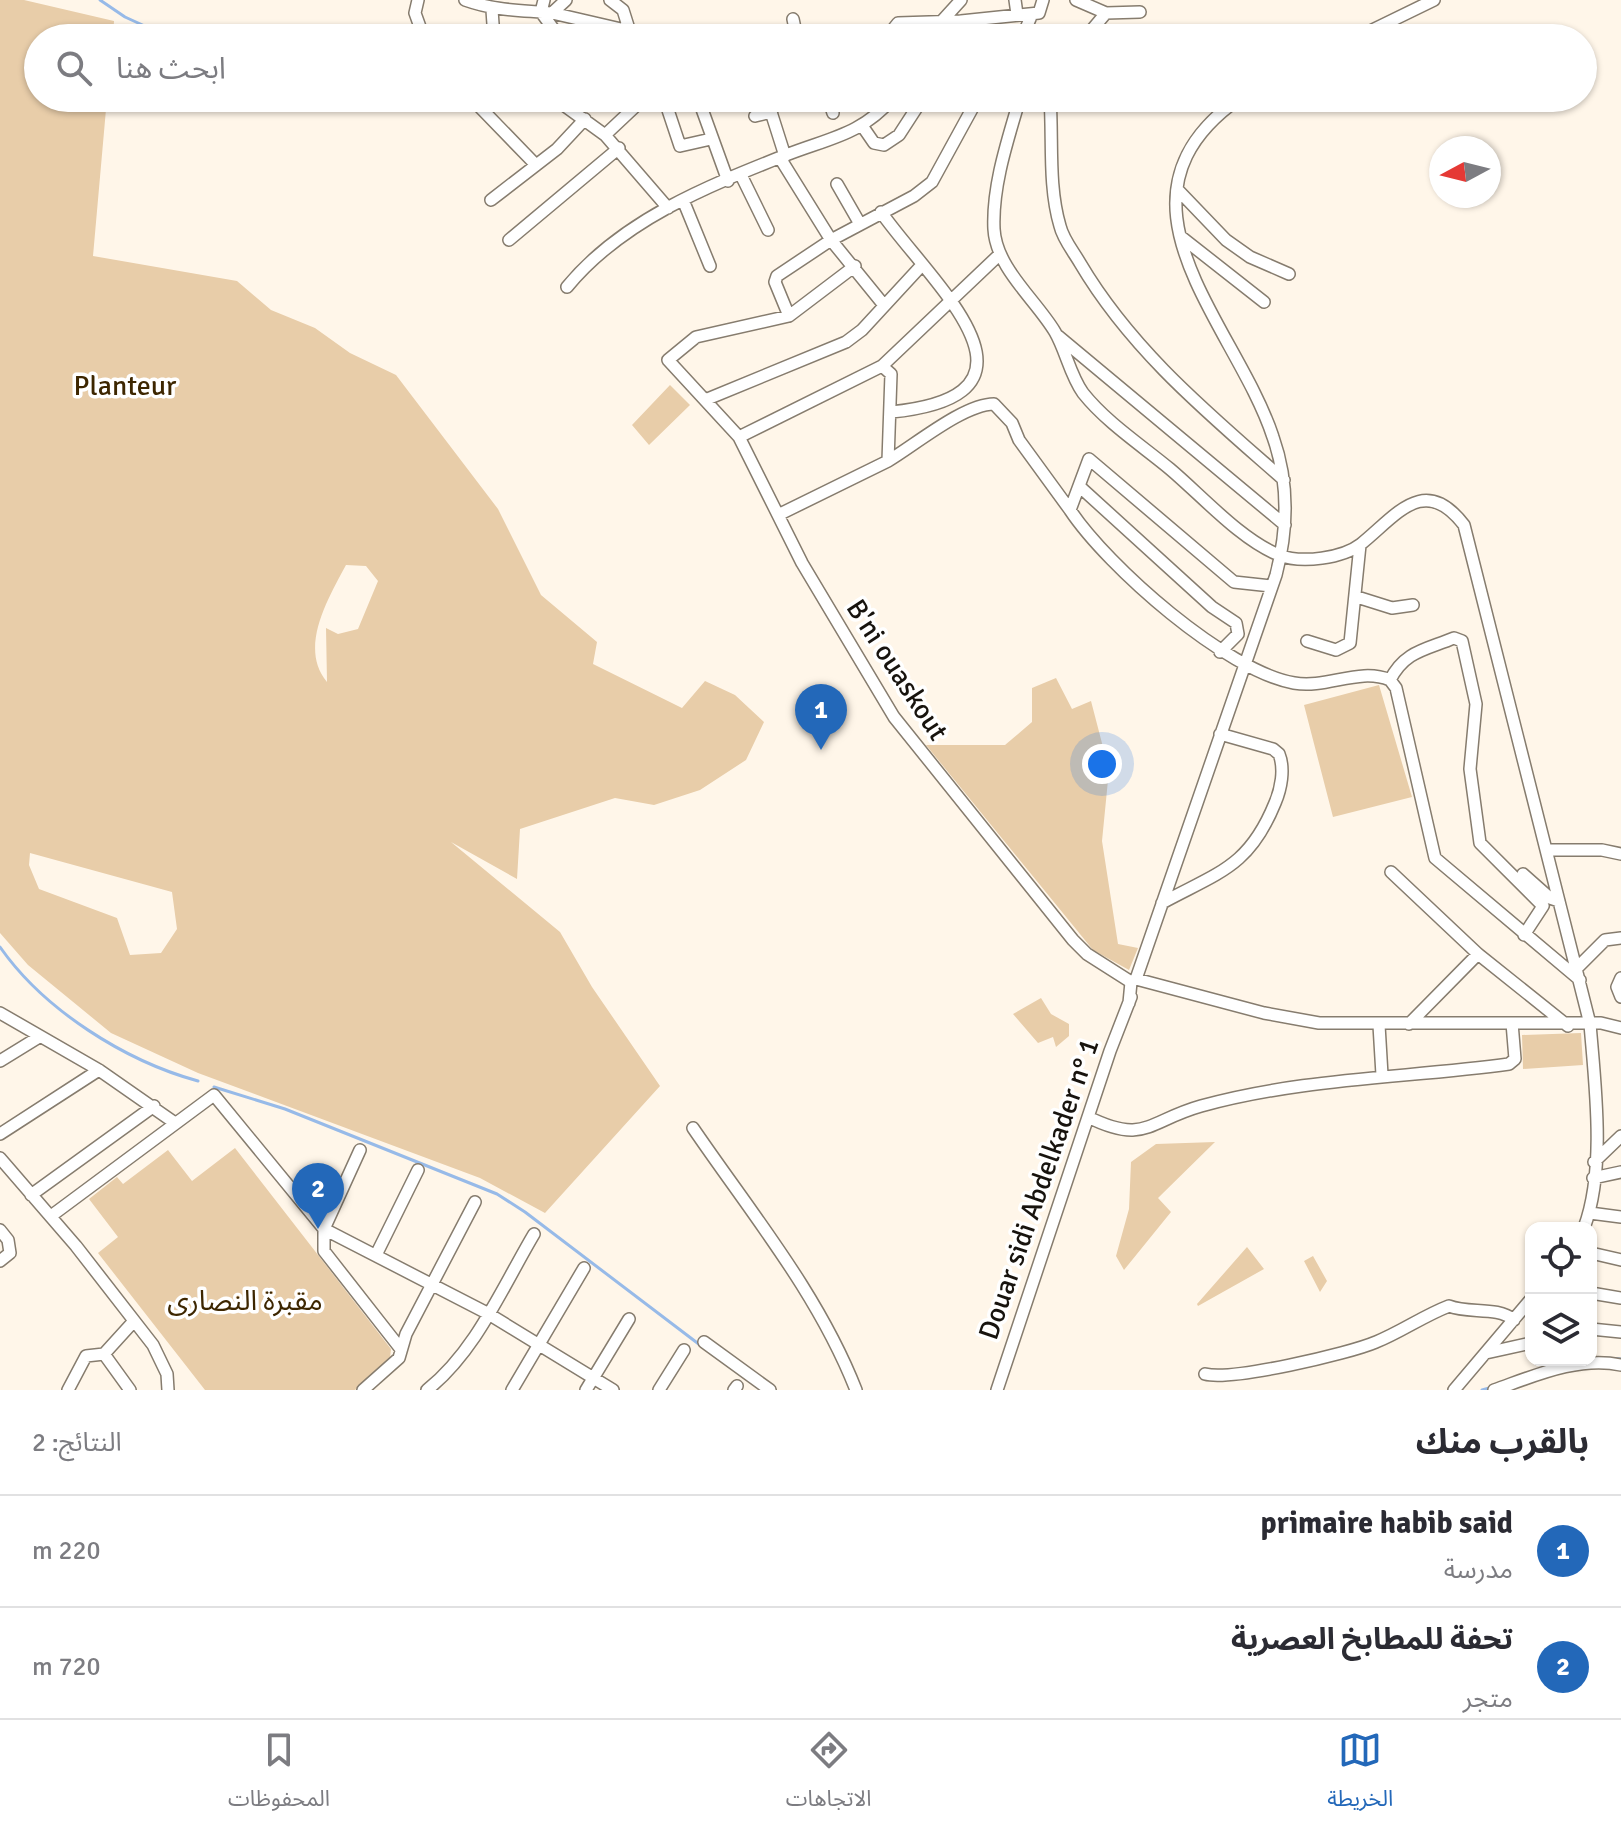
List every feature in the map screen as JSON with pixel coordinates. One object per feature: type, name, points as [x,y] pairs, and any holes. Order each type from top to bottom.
[{"type":"street","points":[[418,0],[415,13],[419,24]]},
{"type":"street","points":[[465,0],[498,7],[546,8],[609,24]]},
{"type":"street","points":[[546,8],[566,0]]},
{"type":"street","points":[[610,0],[623,10],[627,24]]},
{"type":"street","points":[[938,22],[961,0]]},
{"type":"street","points":[[1015,0],[1017,14]]},
{"type":"street","points":[[897,24],[1032,14],[1041,12],[1043,0]]},
{"type":"street","points":[[1076,0],[1106,13],[1140,12]]},
{"type":"street","points":[[1385,24],[1434,0]]},
{"type":"street","points":[[1097,24],[1106,13]]},
{"type":"street","points":[[1028,24],[1032,14]]},
{"type":"street","points":[[793,19],[794,24]]},
{"type":"street","points":[[485,112],[536,165]]},
{"type":"street","points":[[575,112],[619,148],[668,208]]},
{"type":"street","points":[[605,135],[625,112]]},
{"type":"street","points":[[669,112],[680,146],[711,139]]},
{"type":"street","points":[[703,112],[728,181]]},
{"type":"street","points":[[755,116],[771,112],[782,157],[831,240],[883,304]]},
{"type":"street","points":[[567,287],[591,259],[668,208],[782,157],[863,127],[879,112]]},
{"type":"street","points":[[863,127],[874,143],[884,145],[899,135],[914,112]]},
{"type":"street","points":[[855,266],[789,316],[775,282],[777,276],[831,240],[914,196],[932,182],[970,112]]},
{"type":"street","points":[[1016,112],[998,182],[994,229],[1000,254],[1056,334],[1083,392],[1105,415],[1237,527],[1281,556],[1334,556],[1360,545],[1399,509],[1428,500],[1452,509],[1464,525],[1590,1024],[1595,1092],[1594,1162],[1590,1213],[1586,1222]]},
{"type":"street","points":[[1051,112],[1058,218],[1061,229],[1091,281],[1140,346],[1174,383],[1285,480]]},
{"type":"street","points":[[1132,980],[1144,955],[1245,666],[1281,556],[1285,525],[1285,480],[1273,435],[1189,270],[1179,236],[1176,214],[1178,190],[1186,157],[1197,135],[1224,112]]},
{"type":"street","points":[[491,200],[536,165],[585,119]]},
{"type":"street","points":[[509,240],[619,148]]},
{"type":"street","points":[[741,175],[768,230]]},
{"type":"street","points":[[837,184],[860,224]]},
{"type":"street","points":[[1178,190],[1226,240],[1250,257],[1289,274]]},
{"type":"street","points":[[683,200],[710,266]]},
{"type":"street","points":[[881,212],[952,301],[976,343],[978,370],[967,384],[939,405],[891,412]]},
{"type":"street","points":[[1179,236],[1264,302]]},
{"type":"street","points":[[739,437],[882,366],[1000,254]]},
{"type":"street","points":[[705,400],[846,342],[862,330],[922,265]]},
{"type":"street","name":"B'ni ouaskout","points":[[789,316],[696,337],[668,360],[739,437],[850,649],[894,717],[1087,954],[1132,980],[1150,982],[1264,1013],[1319,1023],[1590,1024],[1621,1028]]},
{"type":"street","points":[[1056,334],[1285,525]]},
{"type":"street","points":[[882,366],[891,374],[888,461]]},
{"type":"street","points":[[778,515],[888,461],[956,417],[984,404],[994,404],[1012,423],[1019,440],[1070,510],[1141,585],[1220,652],[1245,666],[1295,684],[1316,684],[1368,674],[1390,680],[1396,688],[1435,858],[1580,980]]},
{"type":"street","points":[[1070,510],[1089,459],[1234,582],[1271,586]]},
{"type":"street","points":[[1079,486],[1212,607],[1236,623],[1238,634],[1220,652]]},
{"type":"street","points":[[1307,641],[1336,650],[1350,643],[1360,545]]},
{"type":"street","points":[[1357,597],[1392,608],[1413,605]]},
{"type":"street","points":[[1390,680],[1401,660],[1409,655],[1454,638],[1462,641],[1476,704],[1470,769],[1480,843],[1543,906],[1524,935]]},
{"type":"street","points":[[1162,903],[1241,860],[1259,840],[1277,799],[1282,777],[1279,754],[1273,749],[1220,734]]},
{"type":"street","points":[[1548,850],[1602,850],[1621,854]]},
{"type":"street","points":[[1391,872],[1478,954],[1568,1026]]},
{"type":"street","points":[[1523,874],[1559,901]]},
{"type":"street","points":[[1578,967],[1605,940],[1621,938]]},
{"type":"street","points":[[1409,1024],[1478,954]]},
{"type":"street","points":[[1621,978],[1617,987],[1621,997]]},
{"type":"street","name":"Douar sidi Abdelkader n° 1","points":[[997,1390],[1129,1003],[1132,980]]},
{"type":"street","points":[[0,1013],[99,1070],[175,1123]]},
{"type":"street","points":[[1088,1117],[1115,1130],[1135,1133],[1179,1112],[1244,1094],[1382,1075],[1513,1063],[1512,1023]]},
{"type":"street","points":[[1379,1025],[1382,1075]]},
{"type":"street","points":[[0,1061],[39,1037]]},
{"type":"street","points":[[0,1134],[99,1070]]},
{"type":"street","points":[[51,1216],[214,1095],[324,1229],[487,1313],[613,1390]]},
{"type":"street","points":[[31,1195],[154,1106]]},
{"type":"street","points":[[693,1128],[825,1321],[856,1390]]},
{"type":"street","points":[[1594,1162],[1621,1136]]},
{"type":"street","points":[[360,1150],[324,1229],[326,1257],[400,1348]]},
{"type":"street","points":[[0,1158],[51,1216],[159,1355],[168,1390]]},
{"type":"street","points":[[376,1255],[418,1170]]},
{"type":"street","points":[[1593,1178],[1621,1172]]},
{"type":"street","points":[[363,1390],[394,1364],[475,1202]]},
{"type":"street","points":[[1590,1213],[1621,1217]]},
{"type":"street","points":[[0,1230],[11,1247],[10,1253],[0,1261]]},
{"type":"street","points":[[427,1390],[450,1372],[534,1234]]},
{"type":"street","points":[[1597,1254],[1621,1260]]},
{"type":"street","points":[[512,1390],[541,1347],[584,1268]]},
{"type":"street","points":[[1597,1294],[1621,1298]]},
{"type":"street","points":[[1205,1374],[1232,1376],[1350,1350],[1375,1343],[1449,1306],[1460,1311],[1507,1314],[1514,1320]]},
{"type":"street","points":[[1453,1389],[1525,1308]]},
{"type":"street","points":[[586,1390],[629,1319]]},
{"type":"street","points":[[68,1390],[86,1356],[104,1354],[134,1321]]},
{"type":"street","points":[[1597,1330],[1621,1332]]},
{"type":"street","points":[[704,1342],[770,1390]]},
{"type":"street","points":[[1486,1353],[1525,1344]]},
{"type":"street","points":[[659,1390],[684,1350]]},
{"type":"street","points":[[104,1354],[130,1390]]},
{"type":"street","points":[[1494,1390],[1558,1368],[1584,1364],[1621,1365]]},
{"type":"green space","name":"Planteur","points":[[0,0],[24,0],[114,21],[114,24],[24,24],[24,112],[106,112],[93,256],[237,281],[271,310],[315,328],[350,353],[396,375],[498,509],[541,595],[597,642],[593,664],[682,708],[705,681],[735,695],[764,722],[746,760],[700,790],[654,805],[615,798],[520,829],[517,879],[451,842],[560,932],[592,987],[660,1086],[545,1213],[480,1178],[198,1073],[111,1033],[28,965],[0,933]],"holes":[[[346,565],[366,566],[378,581],[358,629],[338,634],[326,628],[327,682],[315,654],[319,623]],[[30,853],[172,892],[177,929],[161,953],[130,955],[117,918],[39,889],[29,865]]]},
{"type":"green space","points":[[670,385],[690,405],[649,445],[632,425]]},
{"type":"green space","points":[[1056,678],[1072,709],[1091,701],[1109,770],[1102,841],[1118,944],[1138,948],[1129,970],[1093,950],[926,745],[1005,745],[1032,722],[1032,688]]},
{"type":"green space","points":[[1379,685],[1412,797],[1333,817],[1304,705]]},
{"type":"green space","points":[[1041,998],[1051,1014],[1069,1024],[1069,1036],[1056,1047],[1053,1037],[1038,1043],[1013,1014]]},
{"type":"green space","points":[[1581,1033],[1583,1065],[1523,1069],[1522,1035]]},
{"type":"green space","points":[[1215,1142],[1158,1198],[1171,1212],[1124,1270],[1116,1256],[1129,1209],[1131,1162],[1156,1144]]},
{"type":"green space","name":"مقبرة النصارى","points":[[235,1148],[391,1349],[390,1358],[355,1390],[205,1390],[98,1253],[118,1237],[89,1199],[117,1177],[123,1184],[168,1150],[192,1181]]},
{"type":"green space","points":[[1247,1247],[1264,1269],[1198,1306],[1197,1304]]},
{"type":"green space","points":[[1313,1256],[1327,1281],[1320,1292],[1304,1261]]},
{"type":"waterway","points":[[100,0],[140,24]]},
{"type":"waterway","points":[[0,947],[39,992],[88,1030],[142,1060],[198,1081]]},
{"type":"waterway","points":[[214,1087],[285,1109],[497,1194],[700,1345]]},
{"type":"waterway","points":[[1605,1358],[1621,1359]]},
{"type":"waterway","points":[[1482,1390],[1493,1387]]},
{"type":"place","name":"primaire habib said","points":[[821,750]]},
{"type":"place","name":"تحفة للمطابخ العصرية","points":[[318,1229]]}]
